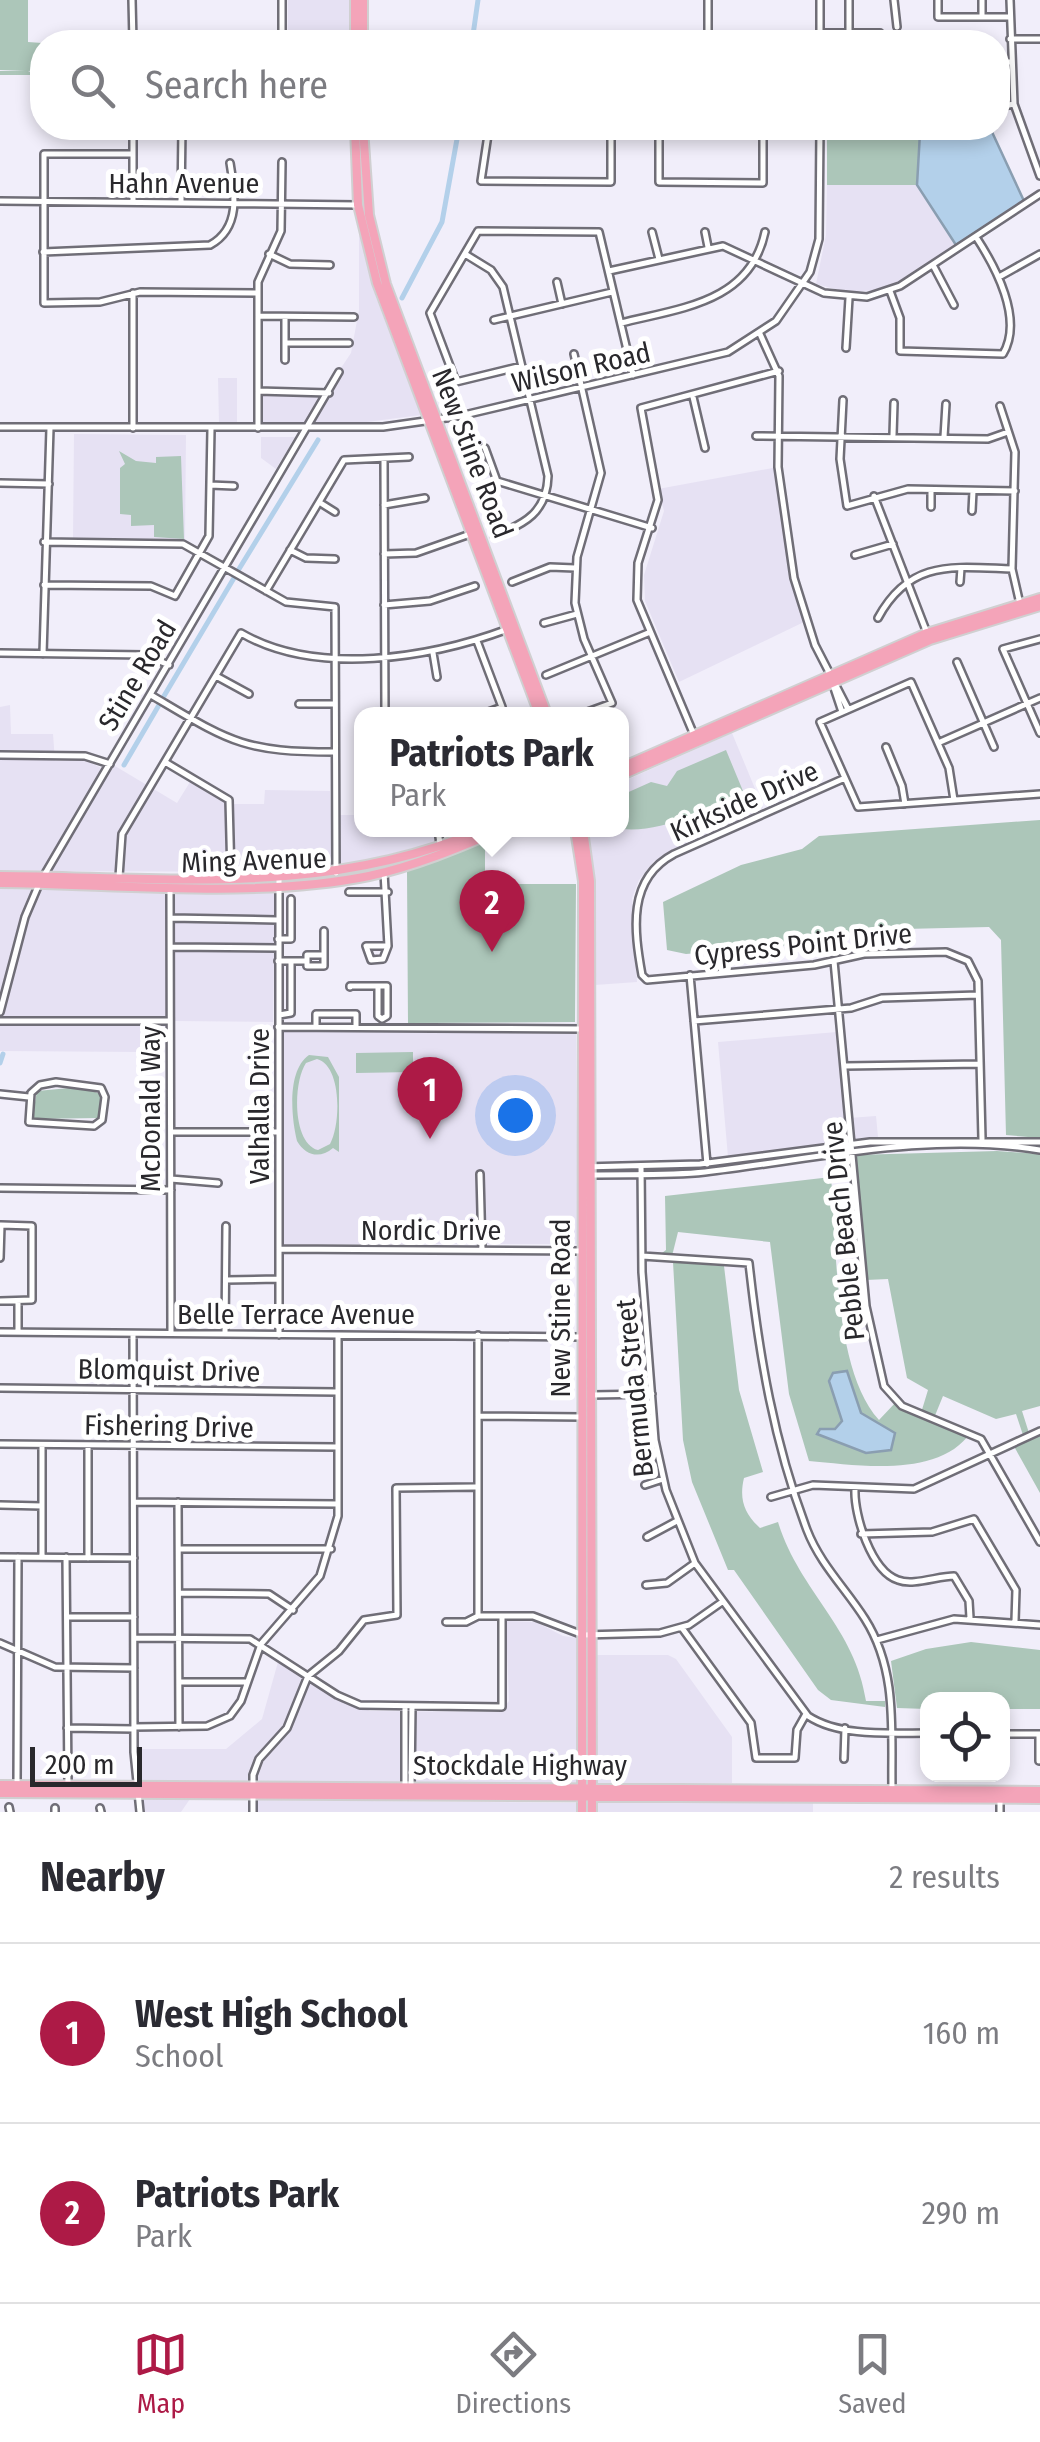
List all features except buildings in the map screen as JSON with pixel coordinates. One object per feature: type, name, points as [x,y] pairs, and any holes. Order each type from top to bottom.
[{"type":"main road","points":[[354,0],[354,30]]},
{"type":"main road","points":[[363,0],[363,30]]},
{"type":"main road","points":[[356,140],[363,204]]},
{"type":"main road","points":[[363,140],[363,204]]},
{"type":"main road","name":"New Stine Road","points":[[363,204],[377,283],[544,707]]},
{"type":"main road","points":[[629,772],[928,637],[1040,598]]},
{"type":"main road","points":[[1021,607],[1040,606]]},
{"type":"main road","name":"New Stine Road","points":[[510,628],[536,707]]},
{"type":"main road","points":[[629,764],[696,739]]},
{"type":"main road","name":"Ming Avenue","points":[[42,880],[141,885],[231,878],[312,884],[465,837]]},
{"type":"main road","name":"Ming Avenue","points":[[0,880],[119,877],[279,882],[338,877],[405,867],[482,837]]},
{"type":"main road","name":"New Stine Road","points":[[576,837],[583,880],[582,1001],[590,1062],[583,1251],[592,1395],[587,1792]]},
{"type":"main road","name":"New Stine Road","points":[[584,837],[590,880],[586,1026],[587,1337],[582,1418],[587,1634]]},
{"type":"main road","points":[[405,867],[440,847]]},
{"type":"main road","name":"Stockdale Highway","points":[[0,1785],[136,1790]]},
{"type":"main road","points":[[459,1796],[485,1787]]},
{"type":"main road","name":"Stockdale Highway","points":[[0,1792],[408,1791],[485,1787],[587,1792]]},
{"type":"main road","name":"Stockdale Highway","points":[[408,1791],[459,1796],[1040,1791]]},
{"type":"main road","points":[[582,1812],[587,1792]]},
{"type":"main road","points":[[587,1792],[592,1812]]},
{"type":"main road","name":"Stockdale Highway","points":[[1000,1794],[1040,1799]]},
{"type":"street","points":[[132,0],[132,30]]},
{"type":"street","points":[[282,0],[282,30]]},
{"type":"street","points":[[708,0],[708,30]]},
{"type":"street","points":[[820,0],[820,30]]},
{"type":"street","points":[[849,30],[850,0]]},
{"type":"street","points":[[894,0],[897,27]]},
{"type":"street","points":[[938,0],[938,17],[1010,17]]},
{"type":"street","points":[[982,0],[982,17]]},
{"type":"street","points":[[1010,0],[1014,104],[1040,176]]},
{"type":"street","points":[[1010,39],[1040,39]]},
{"type":"street","points":[[1010,104],[1014,104]]},
{"type":"street","points":[[133,140],[133,202]]},
{"type":"street","points":[[181,202],[182,140]]},
{"type":"street","points":[[487,140],[481,181],[610,182],[611,140]]},
{"type":"street","points":[[659,140],[659,182],[763,183],[763,140]]},
{"type":"street","name":"Wilson Road","points":[[0,427],[308,430],[432,421],[728,352],[760,334],[783,314],[804,284],[819,239],[820,140]]},
{"type":"street","points":[[133,154],[44,154],[44,303],[100,302],[133,293],[258,293]]},
{"type":"street","points":[[258,429],[259,275],[281,231],[282,162]]},
{"type":"street","points":[[44,252],[205,247],[228,230],[233,203],[230,163]]},
{"type":"street","points":[[609,271],[708,248],[730,248],[804,284],[849,298],[890,291],[1040,194]]},
{"type":"street","name":"Hahn Avenue","points":[[0,202],[363,204]]},
{"type":"street","points":[[522,366],[456,382],[430,313],[478,231],[600,232],[633,375]]},
{"type":"street","points":[[652,232],[658,259]]},
{"type":"street","points":[[705,232],[708,248]]},
{"type":"street","points":[[621,323],[718,297],[739,282],[756,259],[765,232]]},
{"type":"street","points":[[890,291],[900,318],[900,350],[1001,355],[1007,350],[1008,324],[999,277],[976,236]]},
{"type":"street","points":[[270,254],[290,264],[330,265]]},
{"type":"street","points":[[465,254],[498,277],[547,470],[546,496],[530,519],[494,536]]},
{"type":"street","points":[[999,277],[1040,254]]},
{"type":"street","points":[[933,264],[954,305]]},
{"type":"street","points":[[557,282],[562,304]]},
{"type":"street","points":[[494,320],[614,292]]},
{"type":"street","points":[[133,293],[133,428]]},
{"type":"street","points":[[846,348],[849,298]]},
{"type":"street","points":[[258,316],[354,317]]},
{"type":"street","points":[[285,317],[285,360]]},
{"type":"street","points":[[760,334],[779,372],[777,436],[794,578],[845,711]]},
{"type":"street","points":[[285,343],[349,343]]},
{"type":"street","points":[[574,354],[601,467],[575,568],[577,614],[612,703],[601,707]]},
{"type":"street","name":"Stine Road","points":[[0,1012],[26,914],[42,880],[340,372]]},
{"type":"street","points":[[696,739],[648,633],[636,582],[652,528],[657,479],[641,408],[779,372]]},
{"type":"street","points":[[258,391],[329,393]]},
{"type":"street","points":[[693,396],[705,448]]},
{"type":"street","points":[[843,400],[841,439],[847,506],[874,496],[931,490],[1015,491]]},
{"type":"street","points":[[893,435],[894,402]]},
{"type":"street","points":[[944,437],[946,404]]},
{"type":"street","points":[[1000,406],[1015,452],[1012,569],[1021,607]]},
{"type":"street","points":[[43,654],[50,428]]},
{"type":"street","points":[[44,585],[151,586],[175,596],[210,530],[210,429]]},
{"type":"street","points":[[756,436],[988,438],[1008,432]]},
{"type":"street","points":[[485,448],[497,481],[652,528]]},
{"type":"street","points":[[266,591],[344,460],[410,457]]},
{"type":"street","points":[[384,460],[384,707]]},
{"type":"street","points":[[0,484],[49,484]]},
{"type":"street","points":[[210,485],[234,486]]},
{"type":"street","points":[[930,507],[931,490]]},
{"type":"street","points":[[972,511],[973,491]]},
{"type":"street","points":[[874,496],[928,637]]},
{"type":"street","points":[[384,505],[425,498]]},
{"type":"street","points":[[319,502],[335,512]]},
{"type":"street","points":[[384,554],[416,553],[474,533]]},
{"type":"street","points":[[44,542],[177,543],[201,552],[294,604],[335,607],[338,877]]},
{"type":"street","points":[[854,555],[893,544]]},
{"type":"street","points":[[290,550],[312,559],[335,559]]},
{"type":"street","points":[[512,582],[550,568],[575,568]]},
{"type":"street","points":[[960,582],[961,568]]},
{"type":"street","points":[[878,618],[894,590],[939,569],[1012,569]]},
{"type":"street","points":[[384,605],[430,601],[475,586]]},
{"type":"street","points":[[544,623],[577,614]]},
{"type":"street","points":[[119,877],[122,834],[241,633],[288,653],[384,656],[433,653],[510,628]]},
{"type":"street","points":[[546,675],[648,633]]},
{"type":"street","points":[[1040,639],[1003,649],[1040,733]]},
{"type":"street","points":[[477,640],[502,707]]},
{"type":"street","points":[[0,653],[144,655],[169,665]]},
{"type":"street","points":[[433,653],[437,677]]},
{"type":"street","points":[[956,662],[994,747]]},
{"type":"street","points":[[216,676],[249,694]]},
{"type":"street","points":[[954,800],[938,743],[911,682],[820,722],[858,808],[1040,794]]},
{"type":"street","points":[[151,695],[254,749],[335,752]]},
{"type":"street","points":[[938,743],[1040,698]]},
{"type":"street","points":[[299,704],[335,704]]},
{"type":"street","points":[[886,747],[904,804]]},
{"type":"street","points":[[0,755],[85,756],[110,764]]},
{"type":"street","points":[[165,762],[230,801],[231,878]]},
{"type":"street","name":"Kirkside Drive","points":[[642,975],[636,908],[642,886],[655,867],[845,778]]},
{"type":"street","points":[[439,837],[440,847]]},
{"type":"street","points":[[384,872],[388,946],[381,960],[369,959],[364,948],[388,946]]},
{"type":"street","name":"McDonald Way","points":[[170,881],[171,1334]]},
{"type":"street","name":"Valhalla Drive","points":[[278,1335],[279,882]]},
{"type":"street","points":[[348,892],[388,892]]},
{"type":"street","points":[[278,939],[291,939],[291,899]]},
{"type":"street","points":[[170,918],[278,920]]},
{"type":"street","points":[[278,961],[307,961],[307,966],[324,966],[324,931]]},
{"type":"street","points":[[170,947],[278,948]]},
{"type":"street","name":"Cypress Point Drive","points":[[642,975],[648,980],[834,961],[864,954],[946,952],[968,961],[976,976],[978,995]]},
{"type":"street","points":[[278,1015],[291,1013],[291,961]]},
{"type":"street","name":"Pebble Beach Drive","points":[[834,961],[866,1306],[886,1391],[902,1406],[976,1436],[990,1453],[1040,1542]]},
{"type":"street","points":[[690,976],[707,1168]]},
{"type":"street","points":[[350,988],[378,986],[378,1016],[382,1023]]},
{"type":"street","points":[[694,1022],[840,1009],[882,998],[978,995],[982,1139]]},
{"type":"street","points":[[316,1027],[316,1014],[356,1014],[356,1027]]},
{"type":"street","points":[[0,1020],[170,1021]]},
{"type":"street","points":[[278,1027],[382,1023],[586,1026]]},
{"type":"street","points":[[846,1066],[980,1064]]},
{"type":"street","points":[[0,1094],[29,1096],[45,1084],[98,1086],[104,1093],[105,1114],[94,1126],[34,1125],[27,1117],[29,1096]]},
{"type":"street","points":[[170,1132],[278,1132]]},
{"type":"street","points":[[967,1143],[982,1139],[1040,1142]]},
{"type":"street","points":[[1023,1148],[1024,1140]]},
{"type":"street","points":[[587,1171],[642,1174],[853,1147],[913,1144],[967,1143],[1040,1150]]},
{"type":"street","points":[[587,1171],[642,1166],[707,1168]]},
{"type":"street","name":"Bermuda Street","points":[[642,1166],[642,1256],[656,1440],[663,1479],[694,1563],[806,1714]]},
{"type":"street","points":[[480,1174],[482,1250]]},
{"type":"street","points":[[170,1179],[218,1183]]},
{"type":"street","points":[[0,1188],[170,1190]]},
{"type":"street","points":[[0,1258],[1,1225],[31,1225],[32,1300],[0,1301]]},
{"type":"street","points":[[225,1334],[226,1226]]},
{"type":"street","name":"Nordic Drive","points":[[279,1249],[583,1251]]},
{"type":"street","points":[[642,1256],[749,1263],[762,1380],[794,1490],[815,1547],[877,1640],[889,1680],[892,1794]]},
{"type":"street","points":[[226,1280],[279,1280]]},
{"type":"street","points":[[18,1301],[18,1332]]},
{"type":"street","name":"Belle Terrace Avenue","points":[[0,1332],[587,1337]]},
{"type":"street","points":[[133,1334],[134,1728],[140,1812]]},
{"type":"street","points":[[67,1728],[207,1726],[225,1720],[238,1706],[261,1644],[315,1584],[332,1549],[338,1504],[338,1334]]},
{"type":"street","points":[[478,1335],[478,1616]]},
{"type":"street","name":"Blomquist Drive","points":[[0,1388],[338,1392]]},
{"type":"street","points":[[592,1395],[652,1394]]},
{"type":"street","points":[[478,1416],[582,1418]]},
{"type":"street","points":[[771,1497],[813,1485],[894,1492],[924,1487],[1040,1431]]},
{"type":"street","points":[[638,1442],[656,1440]]},
{"type":"street","name":"Fishering Drive","points":[[0,1444],[338,1448]]},
{"type":"street","points":[[42,1444],[42,1557]]},
{"type":"street","points":[[88,1444],[88,1558]]},
{"type":"street","points":[[644,1485],[663,1479]]},
{"type":"street","points":[[253,1812],[256,1764],[287,1728],[308,1676],[339,1651],[364,1620],[396,1615],[396,1488],[475,1488]]},
{"type":"street","points":[[856,1489],[861,1534],[897,1580],[958,1579],[970,1618]]},
{"type":"street","points":[[134,1502],[338,1504]]},
{"type":"street","points":[[178,1502],[179,1727]]},
{"type":"street","points":[[0,1505],[42,1506]]},
{"type":"street","points":[[861,1534],[932,1532],[974,1519],[1016,1590],[1016,1621]]},
{"type":"street","points":[[647,1537],[677,1522]]},
{"type":"street","points":[[178,1549],[332,1549]]},
{"type":"street","points":[[0,1556],[134,1558]]},
{"type":"street","points":[[17,1785],[18,1557]]},
{"type":"street","points":[[66,1557],[68,1786]]},
{"type":"street","points":[[646,1585],[667,1583],[694,1563]]},
{"type":"street","points":[[178,1594],[268,1594],[293,1610]]},
{"type":"street","points":[[446,1622],[466,1622],[478,1616],[538,1617],[562,1630],[587,1634],[660,1633],[682,1628],[722,1602]]},
{"type":"street","points":[[134,1638],[244,1638],[261,1644],[352,1702],[502,1707],[502,1616]]},
{"type":"street","points":[[66,1617],[134,1617]]},
{"type":"street","points":[[877,1640],[923,1624],[970,1618],[1040,1625]]},
{"type":"street","points":[[682,1628],[752,1723],[756,1758],[795,1758],[797,1730],[806,1714],[845,1728],[920,1734]]},
{"type":"street","points":[[0,1643],[46,1666],[134,1668]]},
{"type":"street","points":[[179,1682],[247,1682]]},
{"type":"street","points":[[408,1791],[409,1706]]},
{"type":"street","points":[[844,1760],[845,1728]]},
{"type":"street","points":[[1010,1734],[1040,1734],[1039,1761]]},
{"type":"street","points":[[1000,1794],[1000,1812]]},
{"type":"shaded area","points":[[288,0],[351,0],[351,30],[288,30]]},
{"type":"shaded area","points":[[827,185],[917,185],[956,245],[896,284],[877,290],[846,292],[816,284],[826,235]]},
{"type":"shaded area","points":[[359,233],[376,297],[421,415],[359,423],[263,422],[262,390],[325,392],[351,353],[359,310]]},
{"type":"shaded area","points":[[218,378],[237,378],[237,423],[219,423]]},
{"type":"shaded area","points":[[74,434],[186,435],[185,541],[73,539]]},
{"type":"shaded area","points":[[261,437],[295,437],[276,469],[261,458]]},
{"type":"shaded area","points":[[778,467],[806,621],[679,682],[645,601],[644,575],[664,511],[658,489]]},
{"type":"shaded area","points":[[10,705],[11,734],[53,734],[55,761],[86,760],[101,768],[115,766],[177,803],[190,782],[227,804],[264,804],[265,790],[330,791],[331,815],[354,815],[354,837],[440,837],[441,841],[319,872],[0,871],[0,707]]},
{"type":"shaded area","points":[[732,733],[763,808],[654,861],[639,880],[632,898],[637,982],[595,985],[590,837],[629,837],[629,779]]},
{"type":"shaded area","points":[[0,889],[275,890],[273,1022],[175,1021],[140,1026],[140,1052],[0,1051]]},
{"type":"shaded area","points":[[283,1031],[576,1034],[578,1244],[284,1244]]},
{"type":"shaded area","points":[[837,1032],[849,1118],[876,1116],[878,1137],[728,1157],[718,1042]]},
{"type":"shaded area","points":[[506,1621],[536,1622],[563,1636],[577,1638],[577,1784],[139,1782],[139,1749],[226,1749],[262,1719],[278,1662],[370,1711],[500,1712],[509,1701]]},
{"type":"shaded area","points":[[596,1655],[668,1655],[676,1659],[732,1737],[732,1783],[596,1784]]},
{"type":"shaded area","points":[[137,1799],[190,1799],[181,1812],[145,1812]]},
{"type":"shaded area","points":[[257,1800],[577,1803],[577,1812],[257,1812]]},
{"type":"shaded area","points":[[596,1802],[813,1803],[813,1812],[596,1812]]},
{"type":"green space","points":[[0,0],[28,0],[30,75],[0,75],[0,71],[25,71],[0,70]]},
{"type":"green space","points":[[827,140],[920,140],[919,185],[827,185]]},
{"type":"green space","points":[[119,451],[136,461],[156,463],[156,457],[181,456],[184,539],[154,537],[154,525],[131,526],[131,515],[120,514],[120,468],[125,464]]},
{"type":"green space","points":[[726,750],[743,791],[669,823],[629,829],[629,792],[651,782],[667,786],[677,771]]},
{"type":"green space","points":[[1040,820],[1040,1138],[1006,1135],[1001,940],[989,927],[861,930],[802,944],[686,954],[667,950],[663,902],[741,865],[802,849],[819,836]]},
{"type":"green space","points":[[485,841],[485,884],[576,884],[575,1022],[408,1023],[407,871]]},
{"type":"green space","points":[[413,1052],[413,1072],[356,1073],[356,1053]]},
{"type":"green space","points":[[309,1055],[328,1057],[339,1077],[339,1152],[333,1148],[314,1154],[297,1141],[293,1095],[302,1062]],"holes":[[[317,1059],[325,1064],[335,1084],[336,1123],[330,1144],[318,1150],[303,1136],[297,1097],[306,1063]]]},
{"type":"green space","points":[[80,1087],[101,1094],[99,1118],[32,1119],[37,1091]]},
{"type":"green space","points":[[997,1151],[1040,1154],[1040,1406],[1022,1411],[1029,1433],[1040,1431],[1040,1493],[1011,1441],[1023,1435],[1016,1414],[996,1419],[943,1396],[934,1418],[971,1432],[957,1447],[939,1457],[896,1466],[809,1461],[789,1394],[770,1242],[678,1232],[672,1256],[658,1256],[666,1250],[665,1196],[831,1177],[845,1338],[864,1398],[879,1420],[896,1402],[921,1413],[928,1390],[907,1378],[888,1279],[866,1280],[854,1155]]},
{"type":"green space","points":[[673,1262],[724,1266],[739,1390],[763,1472],[744,1478],[744,1505],[760,1528],[778,1522],[799,1569],[851,1652],[866,1701],[885,1701],[885,1707],[831,1700],[818,1690],[734,1570],[728,1570],[692,1482],[683,1440]]},
{"type":"green space","points":[[971,1642],[1040,1650],[1040,1709],[1010,1709],[1010,1692],[920,1692],[920,1709],[897,1708],[891,1661],[926,1649]]},
{"type":"water","points":[[920,140],[996,140],[1024,201],[956,245],[917,185]]},
{"type":"water","points":[[847,1371],[861,1413],[895,1433],[891,1450],[866,1453],[817,1434],[820,1429],[835,1429],[842,1421],[829,1381],[833,1373]]},
{"type":"waterway","points":[[474,30],[478,0]]},
{"type":"waterway","points":[[402,298],[442,222],[457,140]]},
{"type":"waterway","points":[[239,569],[318,440]]},
{"type":"waterway","points":[[164,696],[234,578]]},
{"type":"waterway","points":[[124,765],[159,705]]},
{"type":"waterway","points":[[0,1063],[3,1054]]},
{"type":"place","name":"Patriots Park","points":[[492,952]]},
{"type":"place","name":"West High School","points":[[430,1139]]}]
